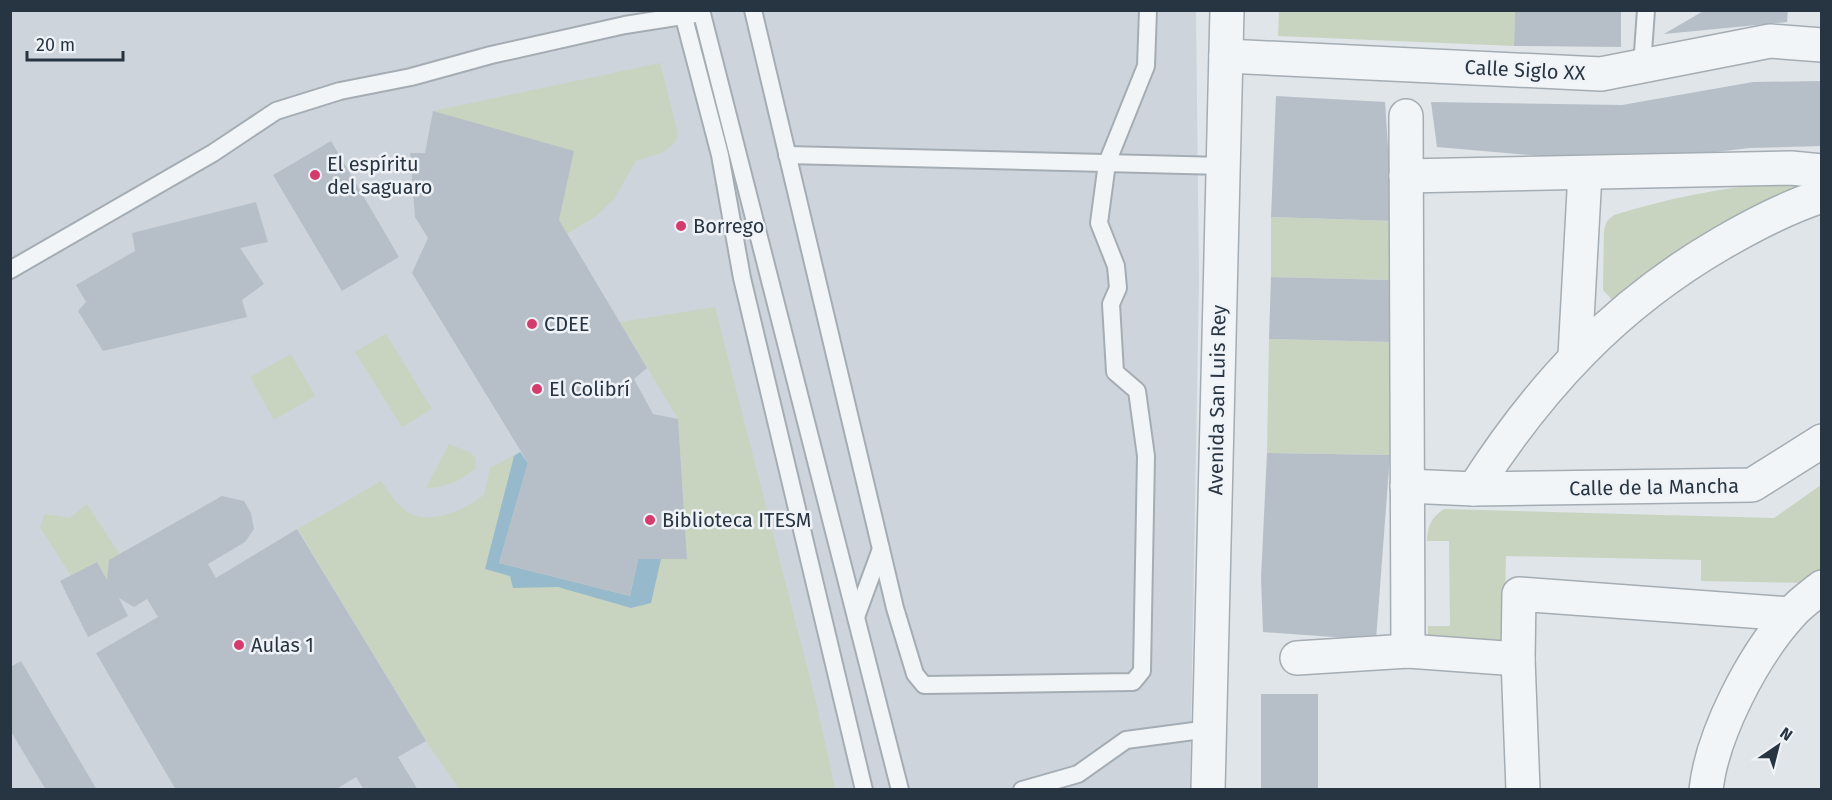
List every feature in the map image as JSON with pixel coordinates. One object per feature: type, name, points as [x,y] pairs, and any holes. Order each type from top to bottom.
[{"type":"street","name":"Avenida San Luis Rey","points":[[1208,789],[1227,10]]},
{"type":"street","name":"Calle Siglo XX","points":[[1226,56],[1601,74],[1770,41],[1821,45]]},
{"type":"street","points":[[1406,116],[1408,651]]},
{"type":"street","points":[[1406,176],[1791,168],[1821,171]]},
{"type":"street","points":[[1575,356],[1585,173]]},
{"type":"street","points":[[1474,489],[1504,442],[1538,397],[1575,356],[1629,307],[1688,263],[1751,227],[1821,196]]},
{"type":"street","name":"Calle de la Mancha","points":[[1407,486],[1474,489],[1752,485],[1821,441]]},
{"type":"street","points":[[1706,789],[1708,773],[1739,688],[1790,614],[1821,587]]},
{"type":"street","points":[[1523,789],[1518,658],[1519,594],[1790,614]]},
{"type":"street","points":[[1297,658],[1408,651],[1518,658]]},
{"type":"lane","points":[[753,10],[882,549],[915,675],[924,685],[1133,682],[1142,671],[1146,456],[1137,391],[1115,372],[1112,304],[1118,288],[1116,266],[1099,223],[1107,163],[1146,66],[1148,10]]},
{"type":"lane","points":[[1642,66],[1646,10]]},
{"type":"lane","points":[[10,270],[213,153],[276,111],[340,91],[411,77],[491,55],[625,25],[701,11],[900,789]]},
{"type":"lane","points":[[683,13],[720,155],[742,278],[864,789]]},
{"type":"lane","points":[[787,155],[1223,166]]},
{"type":"lane","points":[[856,617],[882,549]]},
{"type":"lane","points":[[1022,789],[1078,774],[1126,740],[1209,729]]},
{"type":"shaded area","points":[[10,11],[1196,11],[1199,280],[1190,789],[11,789]]},
{"type":"green space","points":[[1279,11],[1515,11],[1514,46],[1278,36]]},
{"type":"green space","points":[[660,63],[678,134],[676,140],[662,152],[636,161],[614,199],[596,216],[567,234],[433,111]]},
{"type":"green space","points":[[1819,180],[1615,303],[1603,290],[1604,230],[1607,221],[1614,215],[1664,201],[1715,191]]},
{"type":"green space","points":[[1271,217],[1393,221],[1392,280],[1271,277]]},
{"type":"green space","points":[[715,307],[817,706],[835,789],[459,789],[426,741],[298,529],[381,481],[397,503],[409,513],[429,517],[449,514],[484,495],[490,468],[520,452],[528,463],[499,563],[630,596],[638,559],[687,559],[678,419],[620,322]]},
{"type":"green space","points":[[386,334],[432,409],[402,427],[355,352]]},
{"type":"green space","points":[[1269,339],[1391,342],[1390,455],[1267,453]]},
{"type":"green space","points":[[291,354],[315,396],[274,420],[250,377]]},
{"type":"green space","points":[[449,444],[470,452],[476,459],[475,469],[452,483],[426,488]]},
{"type":"green space","points":[[1821,485],[1821,571],[1808,583],[1701,581],[1701,560],[1506,556],[1504,647],[1428,644],[1428,626],[1450,626],[1449,541],[1427,541],[1431,522],[1444,509],[1774,518]]},
{"type":"green space","points":[[87,504],[120,555],[109,560],[107,580],[97,562],[71,576],[40,527],[45,514],[70,518]]},
{"type":"water","points":[[520,452],[528,463],[499,563],[630,596],[638,559],[661,559],[651,603],[631,608],[558,587],[513,588],[510,576],[485,569],[514,456]]},
{"type":"building","points":[[1515,10],[1621,10],[1621,47],[1514,46]]},
{"type":"building","points":[[1705,10],[1788,10],[1787,22],[1664,34]]},
{"type":"building","points":[[1822,81],[1822,146],[1749,148],[1622,163],[1437,147],[1431,102],[1622,105],[1753,82]]},
{"type":"building","points":[[1276,96],[1385,102],[1393,221],[1271,217]]},
{"type":"building","name":"CDEE","points":[[433,111],[574,151],[559,220],[647,368],[634,379],[653,414],[678,419],[687,559],[638,559],[630,596],[499,563],[528,463],[412,273],[428,238],[415,217],[410,153],[425,153]]},
{"type":"building","points":[[331,141],[399,257],[342,291],[273,175]]},
{"type":"building","points":[[256,202],[268,242],[240,248],[264,284],[242,300],[247,317],[103,351],[78,311],[86,302],[76,285],[135,251],[132,233]]},
{"type":"building","points":[[1271,277],[1392,280],[1391,342],[1269,339]]},
{"type":"building","points":[[1267,453],[1390,455],[1376,640],[1263,632],[1261,578]]},
{"type":"building","name":"Aulas 1","points":[[222,496],[244,501],[251,513],[254,529],[245,542],[208,564],[216,578],[297,529],[426,741],[398,757],[418,790],[364,790],[356,777],[335,790],[176,790],[96,653],[158,617],[147,599],[134,607],[119,598],[128,616],[88,637],[60,581],[97,562],[107,580],[109,560]]},
{"type":"building","points":[[21,661],[97,790],[46,790],[10,730],[10,667]]},
{"type":"building","points":[[1261,694],[1318,694],[1318,790],[1261,790]]},
{"type":"place","name":"El espíritu del saguaro","points":[[315,175]]},
{"type":"place","name":"Borrego","points":[[681,226]]},
{"type":"place","name":"CDEE","points":[[532,324]]},
{"type":"place","name":"El Colibrí","points":[[537,389]]},
{"type":"place","name":"Biblioteca ITESM","points":[[650,520]]},
{"type":"place","name":"Aulas 1","points":[[239,645]]}]
